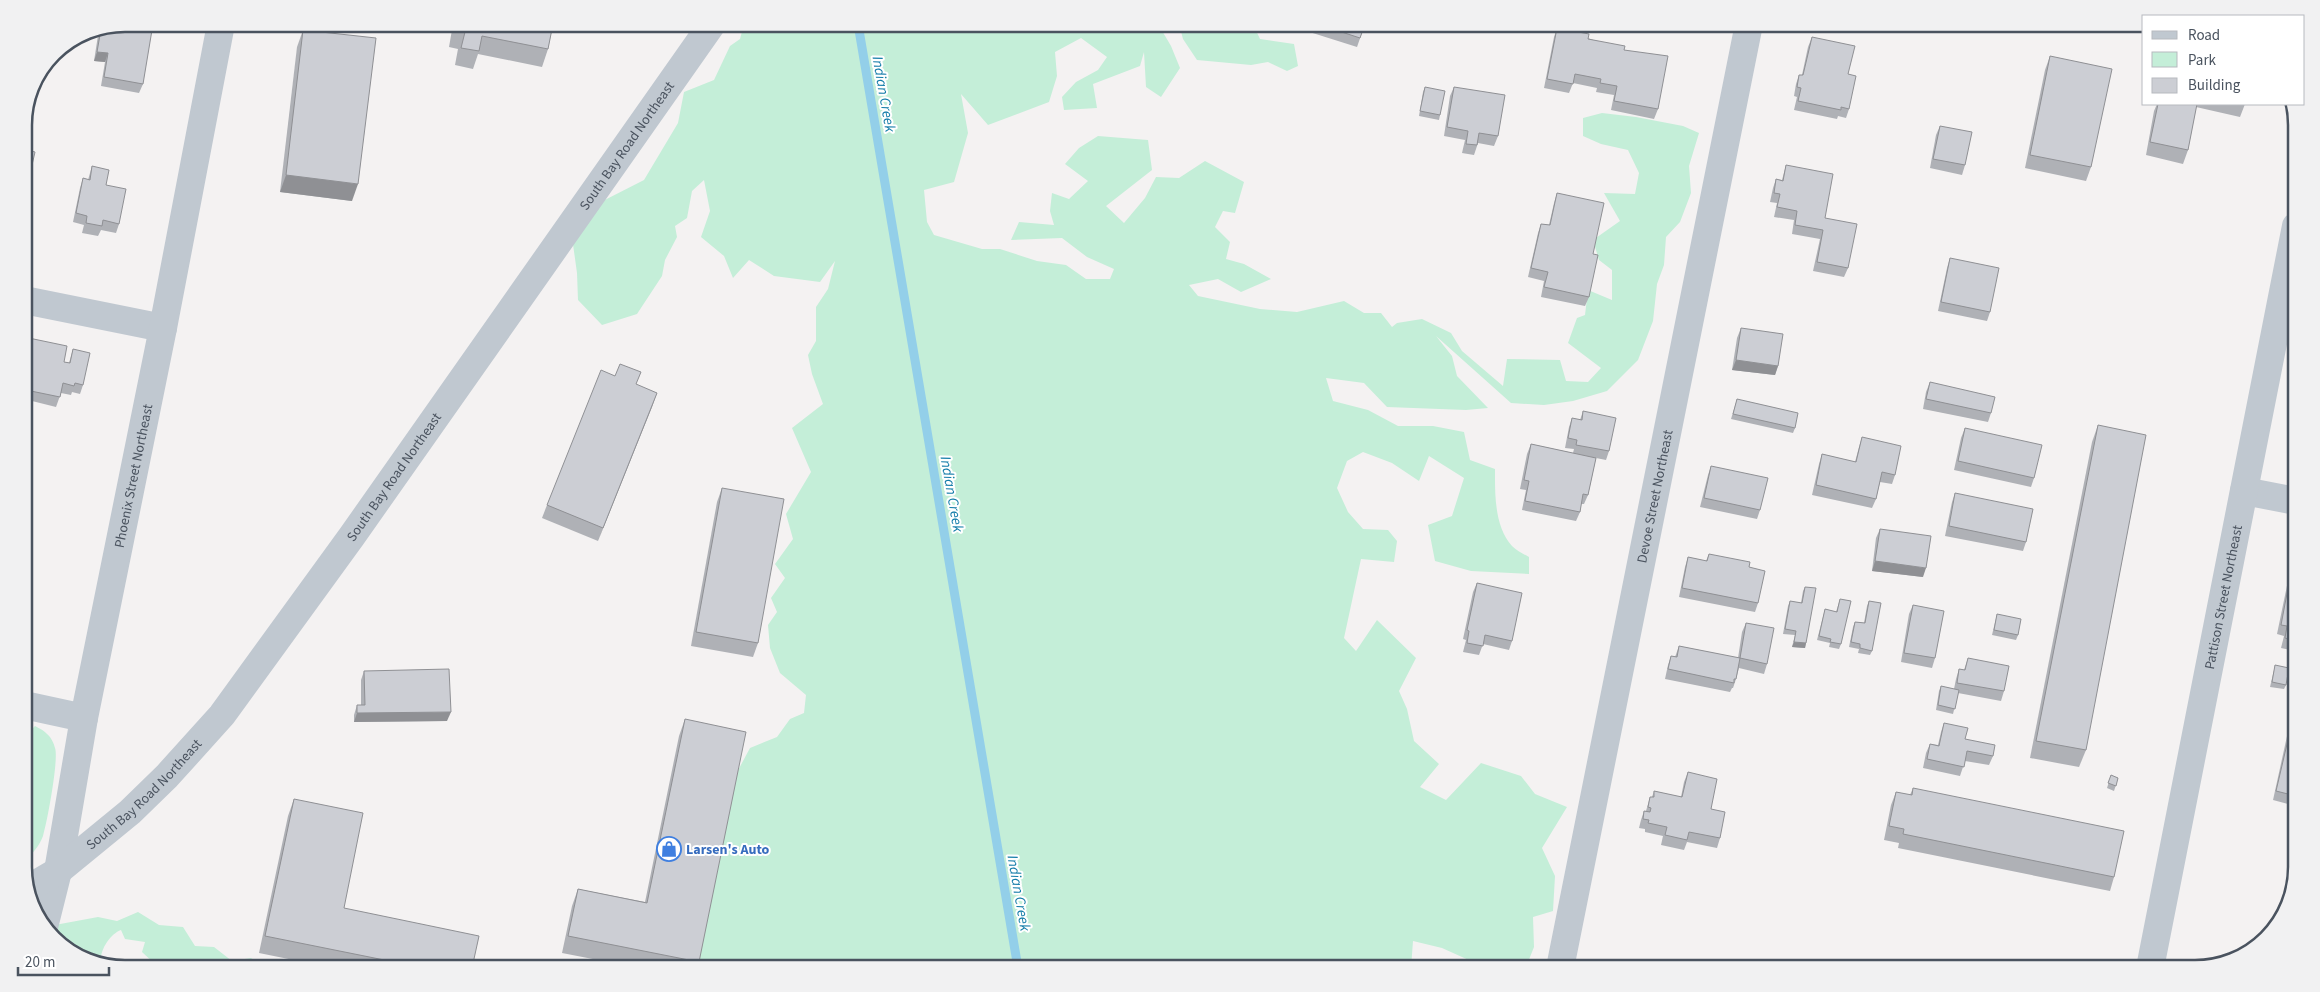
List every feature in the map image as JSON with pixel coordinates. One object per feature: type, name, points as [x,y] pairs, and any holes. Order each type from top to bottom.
[{"type":"street","name":"Phoenix Street Northeast","points":[[47,916],[58,871],[84,718],[163,328],[219,32]]},
{"type":"street","name":"South Bay Road Northeast","points":[[34,885],[58,871],[130,812],[167,776],[222,715],[352,536],[706,32]]},
{"type":"street","name":"Devoe Street Northeast","points":[[1562,960],[1747,32]]},
{"type":"street","name":"Pattison Street Northeast","points":[[2152,960],[2287,271]]},
{"type":"street","points":[[33,302],[163,328]]},
{"type":"street","points":[[2244,491],[2288,499]]},
{"type":"street","points":[[33,707],[84,718]]},
{"type":"green space","points":[[742,32],[1163,32],[1180,68],[1161,97],[1146,87],[1144,52],[1140,66],[1093,84],[1097,108],[1064,110],[1062,97],[1076,82],[1098,70],[1107,57],[1081,38],[1055,52],[1057,76],[1049,102],[988,125],[961,94],[968,133],[954,182],[924,190],[927,222],[934,235],[982,249],[1000,249],[1037,261],[1066,265],[1086,279],[1110,279],[1114,269],[1087,257],[1062,238],[1011,240],[1019,222],[1054,225],[1050,211],[1052,193],[1069,199],[1088,181],[1065,164],[1079,148],[1098,136],[1148,140],[1152,170],[1106,206],[1124,223],[1145,198],[1156,177],[1179,178],[1205,161],[1244,182],[1235,213],[1223,211],[1215,227],[1230,242],[1226,259],[1244,264],[1271,279],[1241,292],[1218,279],[1189,285],[1198,296],[1260,309],[1297,312],[1344,301],[1364,313],[1381,313],[1392,327],[1397,323],[1422,319],[1451,333],[1462,351],[1503,386],[1507,359],[1560,360],[1566,381],[1588,382],[1601,368],[1568,343],[1577,318],[1585,315],[1588,290],[1612,300],[1612,270],[1599,260],[1593,240],[1620,221],[1604,193],[1635,194],[1639,173],[1628,150],[1601,144],[1583,136],[1583,118],[1602,113],[1636,117],[1683,126],[1699,133],[1689,166],[1691,193],[1680,222],[1666,237],[1664,265],[1657,284],[1653,321],[1638,360],[1607,391],[1573,401],[1544,405],[1511,403],[1436,336],[1452,356],[1457,376],[1488,408],[1466,410],[1387,407],[1364,383],[1326,378],[1333,401],[1368,410],[1398,426],[1433,426],[1464,432],[1470,460],[1495,469],[1497,509],[1506,538],[1520,552],[1529,557],[1529,574],[1471,571],[1435,561],[1428,525],[1452,516],[1464,478],[1429,456],[1419,481],[1392,463],[1363,452],[1347,461],[1337,488],[1348,512],[1363,529],[1388,530],[1397,541],[1394,562],[1361,559],[1344,638],[1356,651],[1377,620],[1416,658],[1399,691],[1407,709],[1414,741],[1439,764],[1420,787],[1446,800],[1481,763],[1521,776],[1535,794],[1567,807],[1542,848],[1555,876],[1553,911],[1533,917],[1534,947],[1529,960],[1469,960],[1442,948],[1413,941],[1412,960],[701,960],[697,955],[735,776],[750,748],[777,737],[790,719],[804,713],[806,695],[780,673],[770,648],[768,625],[777,612],[771,598],[785,578],[775,564],[793,539],[786,514],[811,472],[792,428],[823,404],[812,374],[808,355],[816,341],[816,307],[828,289],[835,261],[820,282],[774,276],[749,260],[733,278],[724,256],[701,237],[710,211],[704,180],[692,191],[687,218],[675,226],[677,237],[665,260],[662,276],[637,314],[602,325],[578,300],[577,273],[572,237],[591,207],[644,180],[678,123],[684,92],[714,80],[730,46],[740,39]]},
{"type":"green space","points":[[1181,32],[1257,32],[1260,39],[1294,44],[1298,66],[1287,71],[1268,62],[1251,65],[1197,60],[1183,39]]},
{"type":"green space","points":[[35,726],[50,737],[56,754],[50,805],[43,836],[33,852],[33,728]]},
{"type":"green space","points":[[138,912],[159,925],[183,927],[195,946],[214,947],[231,960],[151,960],[142,952],[145,942],[125,939],[121,930],[113,935],[106,944],[101,956],[79,947],[54,925],[98,917],[117,921]]},
{"type":"building","points":[[125,32],[152,32],[143,84],[104,77],[108,53],[97,52],[100,36]]},
{"type":"building","points":[[303,32],[321,32],[376,38],[358,184],[286,175]]},
{"type":"building","points":[[465,32],[551,32],[548,49],[482,36],[479,51],[461,48]]},
{"type":"building","points":[[1342,32],[1362,32],[1360,38]]},
{"type":"building","points":[[1556,32],[1589,34],[1588,39],[1625,46],[1624,50],[1668,56],[1658,109],[1614,101],[1617,86],[1600,83],[1601,79],[1575,74],[1573,84],[1547,79]]},
{"type":"building","points":[[1812,37],[1855,46],[1848,74],[1856,76],[1849,109],[1841,107],[1841,110],[1798,101],[1801,88],[1797,87],[1799,75],[1803,75]]},
{"type":"building","points":[[2050,56],[2112,69],[2091,167],[2030,155]]},
{"type":"building","points":[[1425,87],[1445,91],[1440,115],[1420,111]]},
{"type":"building","points":[[1454,87],[1505,95],[1498,136],[1479,133],[1477,145],[1466,144],[1468,131],[1447,127]]},
{"type":"building","points":[[2158,105],[2197,105],[2188,150],[2150,142]]},
{"type":"building","points":[[1940,126],[1972,132],[1965,165],[1933,159]]},
{"type":"building","points":[[1786,165],[1833,174],[1825,218],[1857,224],[1848,268],[1817,262],[1823,230],[1795,225],[1797,211],[1777,207],[1780,194],[1774,193],[1776,179],[1783,181]]},
{"type":"building","points":[[92,166],[109,170],[106,185],[126,189],[119,224],[103,220],[102,226],[86,223],[87,216],[76,213],[83,178],[90,180]]},
{"type":"building","points":[[1557,193],[1604,203],[1593,254],[1598,255],[1589,297],[1544,287],[1548,272],[1531,268],[1541,224],[1550,225]]},
{"type":"building","points":[[1950,258],[1999,268],[1990,312],[1941,302]]},
{"type":"building","points":[[1741,328],[1783,334],[1778,366],[1736,360]]},
{"type":"building","points":[[33,339],[67,346],[64,362],[70,363],[73,349],[90,353],[83,385],[75,383],[74,386],[63,383],[60,397],[33,391]]},
{"type":"building","points":[[620,364],[641,372],[636,384],[657,393],[603,528],[547,505],[601,370],[615,376]]},
{"type":"building","points":[[1930,382],[1995,397],[1991,413],[1926,399]]},
{"type":"building","points":[[1737,399],[1798,413],[1795,428],[1733,414]]},
{"type":"building","points":[[1583,411],[1616,418],[1609,451],[1576,445],[1577,440],[1568,438],[1572,418],[1582,420]]},
{"type":"building","points":[[2098,425],[2146,435],[2086,750],[2036,741]]},
{"type":"building","points":[[1965,428],[2042,445],[2034,478],[1958,461]]},
{"type":"building","points":[[1862,437],[1901,446],[1895,475],[1882,472],[1876,499],[1816,485],[1822,454],[1856,462]]},
{"type":"building","points":[[1531,444],[1596,458],[1588,495],[1583,494],[1580,512],[1525,501],[1529,481],[1524,480]]},
{"type":"building","points":[[1711,466],[1768,478],[1760,510],[1704,498]]},
{"type":"building","points":[[722,488],[784,499],[758,643],[696,632]]},
{"type":"building","points":[[1955,493],[2033,509],[2026,542],[1949,526]]},
{"type":"building","points":[[1880,529],[1931,536],[1926,568],[1875,561]]},
{"type":"building","points":[[1709,554],[1750,562],[1749,567],[1765,571],[1758,603],[1682,588],[1688,557],[1707,561]]},
{"type":"building","points":[[1477,583],[1522,593],[1512,641],[1485,635],[1483,646],[1467,643],[1469,631],[1467,630]]},
{"type":"building","points":[[1805,587],[1816,588],[1806,643],[1794,642],[1796,631],[1785,629],[1790,601],[1802,603]]},
{"type":"building","points":[[2288,590],[2288,639],[2285,638],[2287,626],[2281,625]]},
{"type":"building","points":[[1840,599],[1851,601],[1841,644],[1830,642],[1831,639],[1819,636],[1825,609],[1837,612]]},
{"type":"building","points":[[1869,601],[1881,603],[1872,651],[1860,648],[1860,644],[1851,642],[1855,622],[1865,623]]},
{"type":"building","points":[[1913,605],[1944,611],[1935,658],[1904,653]]},
{"type":"building","points":[[1997,614],[2021,619],[2018,635],[1994,630]]},
{"type":"building","points":[[1746,623],[1774,628],[1767,664],[1740,658]]},
{"type":"building","points":[[1679,646],[1740,658],[1734,683],[1668,669],[1671,656],[1677,657]]},
{"type":"building","points":[[1968,658],[2009,666],[2004,691],[1957,683],[1959,669],[1965,670]]},
{"type":"building","points":[[2275,665],[2288,668],[2286,685],[2272,682]]},
{"type":"building","points":[[449,669],[451,712],[357,713],[357,705],[365,705],[364,671]]},
{"type":"building","points":[[1941,686],[1959,690],[1955,709],[1938,705]]},
{"type":"building","points":[[685,719],[746,732],[699,960],[689,960],[568,936],[578,889],[647,903]]},
{"type":"building","points":[[1944,723],[1968,728],[1965,739],[1995,745],[1993,756],[1967,751],[1964,767],[1927,759],[1930,744],[1939,746]]},
{"type":"building","points":[[2288,741],[2288,794],[2276,791]]},
{"type":"building","points":[[1688,772],[1717,779],[1711,809],[1725,812],[1720,838],[1689,832],[1687,840],[1665,835],[1667,827],[1648,823],[1649,820],[1643,819],[1644,811],[1650,812],[1651,808],[1648,807],[1650,797],[1654,797],[1654,791],[1682,797]]},
{"type":"building","points":[[2111,775],[2118,778],[2116,786],[2108,783]]},
{"type":"building","points":[[1913,788],[2124,831],[2114,877],[1903,834],[1904,829],[1889,826],[1896,792],[1912,795]]},
{"type":"building","points":[[294,799],[363,813],[344,908],[479,936],[474,960],[384,960],[265,936]]},
{"type":"waterway","name":"Indian Creek","points":[[859,32],[1017,960]]},
{"type":"place","name":"Larsen's Auto","points":[[669,849]]}]
